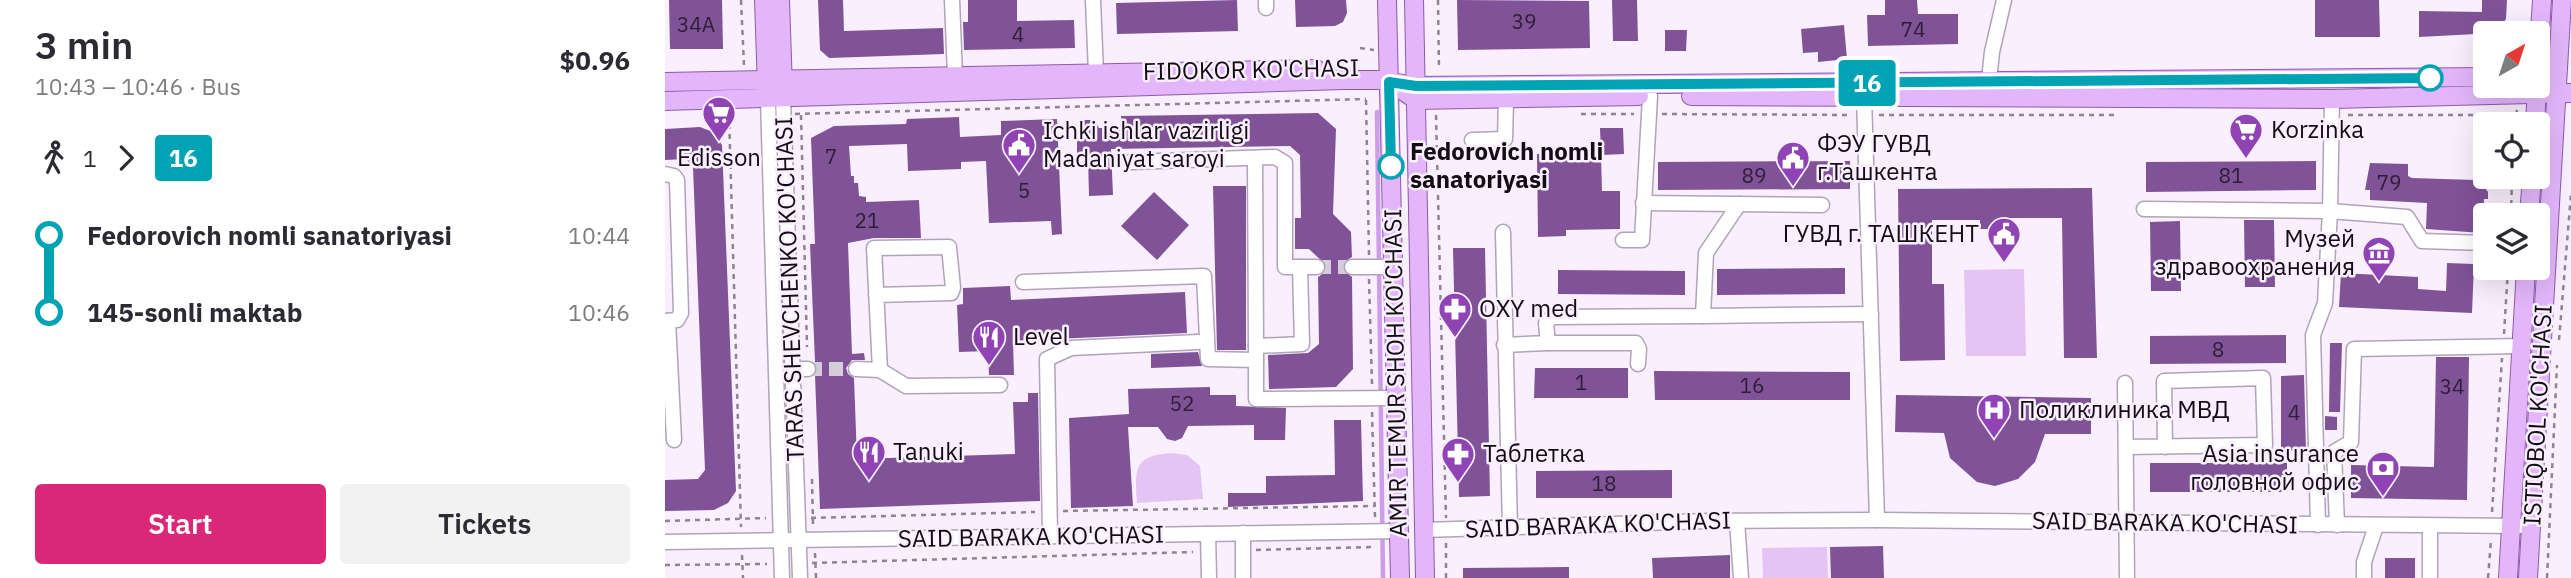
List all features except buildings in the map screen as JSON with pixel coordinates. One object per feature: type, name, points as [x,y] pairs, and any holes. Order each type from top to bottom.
[{"type":"main road","name":"TARAS SHEVCHENKO KO'CHASI","points":[[764,0],[775,79],[787,105]]},
{"type":"main road","name":"TARAS SHEVCHENKO KO'CHASI","points":[[775,79],[780,0]]},
{"type":"main road","name":"AMIR TEMUR SHOH KO'CHASI","points":[[1388,0],[1389,75],[1380,267],[1382,398],[1400,531],[1400,578]]},
{"type":"main road","name":"AMIR TEMUR SHOH KO'CHASI","points":[[1414,0],[1425,578]]},
{"type":"main road","points":[[2541,21],[2542,0]]},
{"type":"main road","name":"ISTIQBOL KO'CHASI","points":[[2528,578],[2564,93],[2562,0]]},
{"type":"main road","name":"FIDOKOR KO'CHASI","points":[[665,82],[1096,73],[1389,75],[1416,93]]},
{"type":"main road","name":"FIDOKOR KO'CHASI","points":[[665,101],[787,105],[1343,80],[1389,75]]},
{"type":"main road","points":[[1416,93],[1506,100],[1649,105],[1864,98],[1988,90],[2473,77]]},
{"type":"main road","points":[[1988,90],[2332,107],[2473,95]]},
{"type":"main road","points":[[1416,93],[1864,98]]},
{"type":"main road","name":"ISTIQBOL KO'CHASI","points":[[2508,578],[2525,280]]},
{"type":"main road","name":"SAID BARAKA KO'CHASI","points":[[1400,531],[1424,530]]},
{"type":"street","points":[[952,0],[955,76]]},
{"type":"street","points":[[1093,0],[1096,73]]},
{"type":"street","points":[[1988,90],[2004,0]]},
{"type":"street","points":[[1864,98],[1877,520]]},
{"type":"street","points":[[1472,140],[1505,139],[1506,100]]},
{"type":"street","name":"TARAS SHEVCHENKO KO'CHASI","points":[[787,105],[806,518],[799,541],[800,578]]},
{"type":"street","name":"TARAS SHEVCHENKO KO'CHASI","points":[[782,578],[787,105]]},
{"type":"street","points":[[1623,240],[1642,240],[1649,105]]},
{"type":"street","points":[[2318,525],[2313,335],[2325,303],[2332,107]]},
{"type":"street","points":[[1132,162],[1275,157],[1285,163],[1285,267],[1317,267]]},
{"type":"street","points":[[1255,158],[1256,399],[1382,398]]},
{"type":"street","points":[[665,174],[674,176],[677,180],[672,250],[681,313],[677,320],[667,321],[674,440]]},
{"type":"street","points":[[1643,203],[1822,205]]},
{"type":"street","points":[[1703,316],[1706,253],[1739,204]]},
{"type":"street","points":[[2144,209],[2330,211],[2407,217],[2422,241],[2473,243]]},
{"type":"street","points":[[1503,232],[1510,529]]},
{"type":"street","points":[[876,295],[951,293],[953,288],[949,247],[874,248],[876,295],[880,370]]},
{"type":"street","points":[[1023,282],[1203,276],[1208,359],[1302,344],[1300,267]]},
{"type":"street","points":[[1352,267],[1380,267]]},
{"type":"street","points":[[1548,343],[1546,323],[1552,317],[1871,314]]},
{"type":"street","points":[[1050,536],[1047,359],[1071,348],[1198,342]]},
{"type":"street","points":[[1504,345],[1636,343],[1639,349],[1638,365]]},
{"type":"street","points":[[2337,525],[2334,452],[2351,442],[2354,349],[2522,346]]},
{"type":"street","points":[[856,369],[880,370],[906,386],[1000,385]]},
{"type":"street","points":[[2126,447],[2165,447],[2265,446],[2263,378],[2164,381],[2165,447]]},
{"type":"street","points":[[2126,383],[2127,578]]},
{"type":"street","name":"SAID BARAKA KO'CHASI","points":[[1424,530],[1877,520],[2531,527]]},
{"type":"street","points":[[1737,521],[1741,578]]},
{"type":"street","points":[[2364,578],[2364,562],[2376,526]]},
{"type":"street","points":[[2430,527],[2431,578]]},
{"type":"street","name":"SAID BARAKA KO'CHASI","points":[[665,542],[1400,531]]},
{"type":"street","points":[[1243,533],[1243,578]]},
{"type":"street","points":[[1208,534],[1209,578]]},
{"type":"path","points":[[741,0],[744,68]]},
{"type":"path","points":[[1438,0],[1439,75]]},
{"type":"path","points":[[1360,48],[1376,50]]},
{"type":"path","points":[[1428,53],[1439,53]]},
{"type":"path","points":[[800,369],[787,105],[1366,99],[1372,96]]},
{"type":"path","points":[[1570,114],[1649,105],[1864,98],[2125,115]]},
{"type":"path","points":[[1366,99],[1380,267],[1382,398],[1374,506],[1375,531]]},
{"type":"path","points":[[2332,107],[2473,115]]},
{"type":"path","points":[[2516,112],[2518,107]]},
{"type":"path","points":[[1438,109],[1435,131],[1447,530],[1446,578]]},
{"type":"path","points":[[729,114],[743,578]]},
{"type":"path","points":[[2558,349],[2571,194]]},
{"type":"path","points":[[2504,335],[2507,280]]},
{"type":"path","points":[[2488,578],[2503,349]]},
{"type":"path","points":[[2547,578],[2558,362]]},
{"type":"path","points":[[811,477],[806,518],[1374,506]]},
{"type":"path","points":[[665,521],[781,518]]},
{"type":"path","points":[[1243,550],[1375,546]]},
{"type":"path","points":[[815,563],[1208,551]]},
{"type":"path","points":[[665,565],[742,565]]},
{"type":"shaded area","points":[[2024,269],[2026,356],[1966,356],[1964,270]]},
{"type":"shaded area","points":[[1171,453],[1187,455],[1200,466],[1203,499],[1137,503],[1136,481],[1139,466],[1149,457]]},
{"type":"shaded area","points":[[1827,547],[1828,578],[1763,578],[1762,548]]},
{"type":"waterway","points":[[1377,112],[1383,578]]},
{"type":"tunnel","points":[[1317,267],[1352,267]]},
{"type":"tunnel","points":[[808,369],[856,369]]},
{"type":"bus line","name":"16","points":[[1391,166],[1389,82],[1416,86],[2430,78]]},
{"type":"place","name":"Edisson","points":[[719,143]]},
{"type":"place","name":"Korzinka","points":[[2246,160]]},
{"type":"place","name":"Fedorovich nomli sanatoriyasi","points":[[1391,166]]},
{"type":"place","name":"Ichki ishlar vazirligi Madaniyat saroyi","points":[[1019,175]]},
{"type":"place","name":"ФЭУ ГУВД г.Ташкента","points":[[1793,188]]},
{"type":"place","name":"ГУВД г. ТАШКЕНТ","points":[[2004,264]]},
{"type":"place","name":"Музей здравоохранения","points":[[2379,283]]},
{"type":"place","name":"OXY med","points":[[1455,339]]},
{"type":"place","name":"Level","points":[[989,367]]},
{"type":"place","name":"Поликлиника МВД","points":[[1994,440]]},
{"type":"place","name":"Tanuki","points":[[869,482]]},
{"type":"place","name":"Таблетка","points":[[1458,484]]},
{"type":"place","name":"Asia insurance головной офис","points":[[2383,498]]}]
